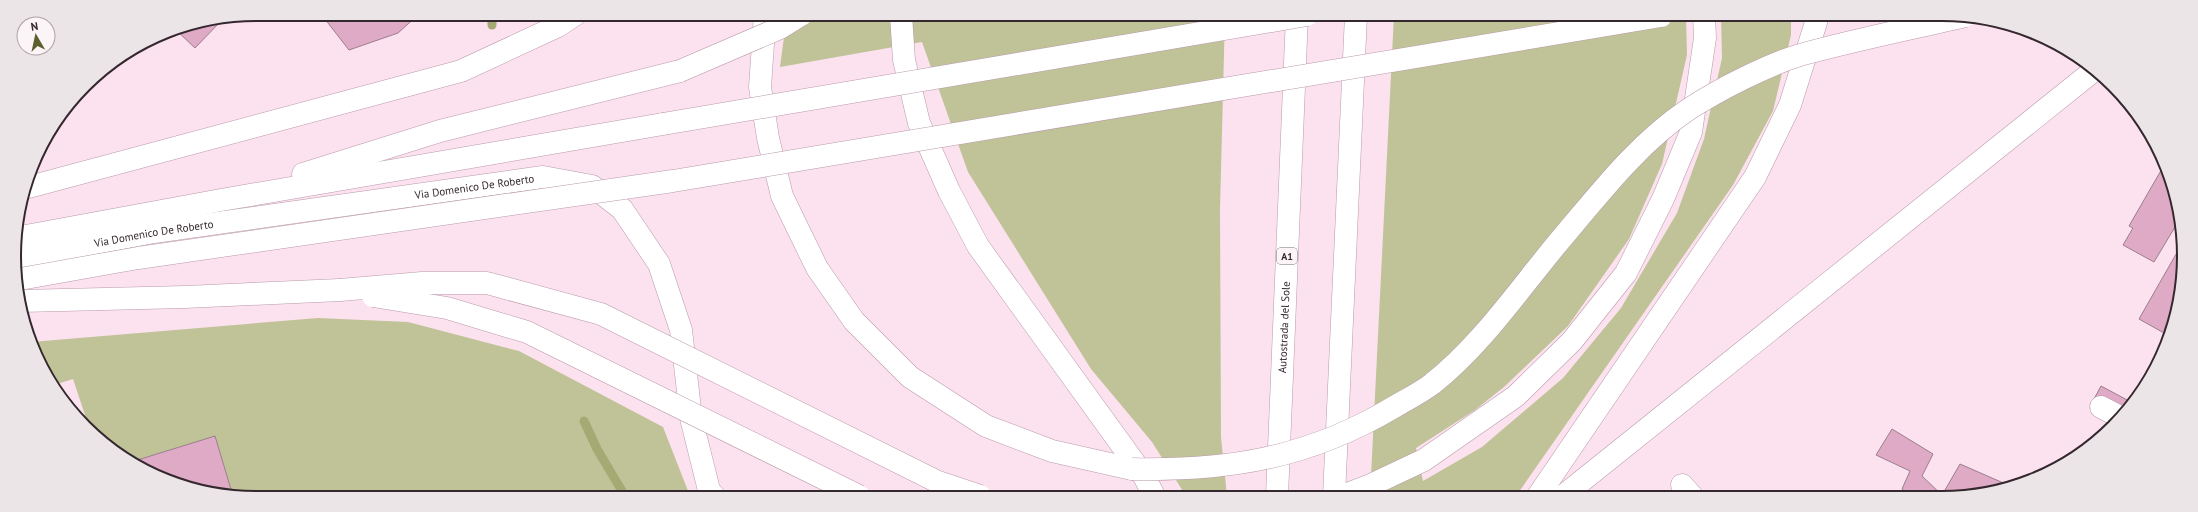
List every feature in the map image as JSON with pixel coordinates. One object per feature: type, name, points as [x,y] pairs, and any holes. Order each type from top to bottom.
[{"type":"main road","points":[[31,186],[461,71],[558,26],[566,21]]},
{"type":"main road","points":[[765,21],[760,87],[768,138],[782,196],[817,268],[854,321],[910,377],[986,426],[1052,451],[1132,469],[1182,470],[1226,466],[1268,459],[1310,447],[1367,422],[1431,385],[1478,341],[1634,153],[1688,109],[1737,82],[1798,56],[1944,21]]},
{"type":"main road","points":[[221,200],[440,131],[680,71],[780,28],[791,21]]},
{"type":"main road","points":[[901,21],[904,60],[919,123],[949,191],[978,246],[1144,476],[1152,491]]},
{"type":"main road","points":[[22,237],[221,200],[1272,21]]},
{"type":"main road","name":"Autostrada del Sole","points":[[1277,491],[1297,21]]},
{"type":"main road","points":[[1334,491],[1356,21]]},
{"type":"main road","points":[[22,279],[138,258],[673,181],[1631,21]]},
{"type":"main road","points":[[1355,491],[1424,460],[1516,396],[1572,341],[1626,273],[1663,199],[1691,132],[1705,38],[1704,21]]},
{"type":"main road","points":[[1541,491],[1755,177],[1790,105],[1816,21]]},
{"type":"main road","points":[[1569,491],[2090,74]]},
{"type":"main road","name":"Via Domenico De Roberto","points":[[21,257],[154,232],[543,177],[592,186],[622,209],[659,264],[681,330],[691,418],[710,491]]},
{"type":"main road","points":[[26,300],[185,297],[340,290],[422,284],[487,283],[601,314],[938,482],[965,491]]},
{"type":"main road","points":[[340,290],[447,308],[527,332],[849,491]]},
{"type":"main road","points":[[2101,407],[2115,415]]},
{"type":"green space","points":[[786,21],[1225,21],[1220,209],[1221,437],[1226,491],[1183,491],[1152,442],[1091,369],[968,172],[922,42],[780,67]]},
{"type":"green space","points":[[1394,21],[1686,21],[1687,55],[1662,164],[1629,239],[1568,326],[1504,387],[1475,410],[1416,448],[1423,481],[1482,447],[1563,378],[1621,308],[1677,213],[1704,139],[1722,58],[1721,21],[1791,21],[1791,35],[1773,111],[1733,185],[1519,491],[1370,491]]},
{"type":"green space","points":[[318,318],[408,322],[519,351],[663,427],[688,491],[256,491],[231,489],[215,437],[138,460],[101,433],[86,418],[73,379],[59,384],[52,374],[37,341]]},
{"type":"building","points":[[326,21],[411,21],[398,33],[349,50]]},
{"type":"building","points":[[218,24],[195,48],[179,33]]},
{"type":"building","points":[[2161,171],[2169,195],[2175,227],[2154,262],[2123,245],[2133,228],[2129,226]]},
{"type":"building","points":[[2177,253],[2175,287],[2165,331],[2164,333],[2139,319]]},
{"type":"building","points":[[2101,386],[2127,400],[2118,412],[2094,399]]},
{"type":"building","points":[[1892,429],[1933,454],[1922,476],[1938,491],[1905,491],[1902,489],[1910,471],[1876,455]]},
{"type":"building","points":[[215,436],[231,489],[180,479],[138,460]]},
{"type":"building","points":[[1960,464],[2003,483],[1973,489],[1945,490]]},
{"type":"waterway","points":[[584,421],[597,449],[622,491]]}]
